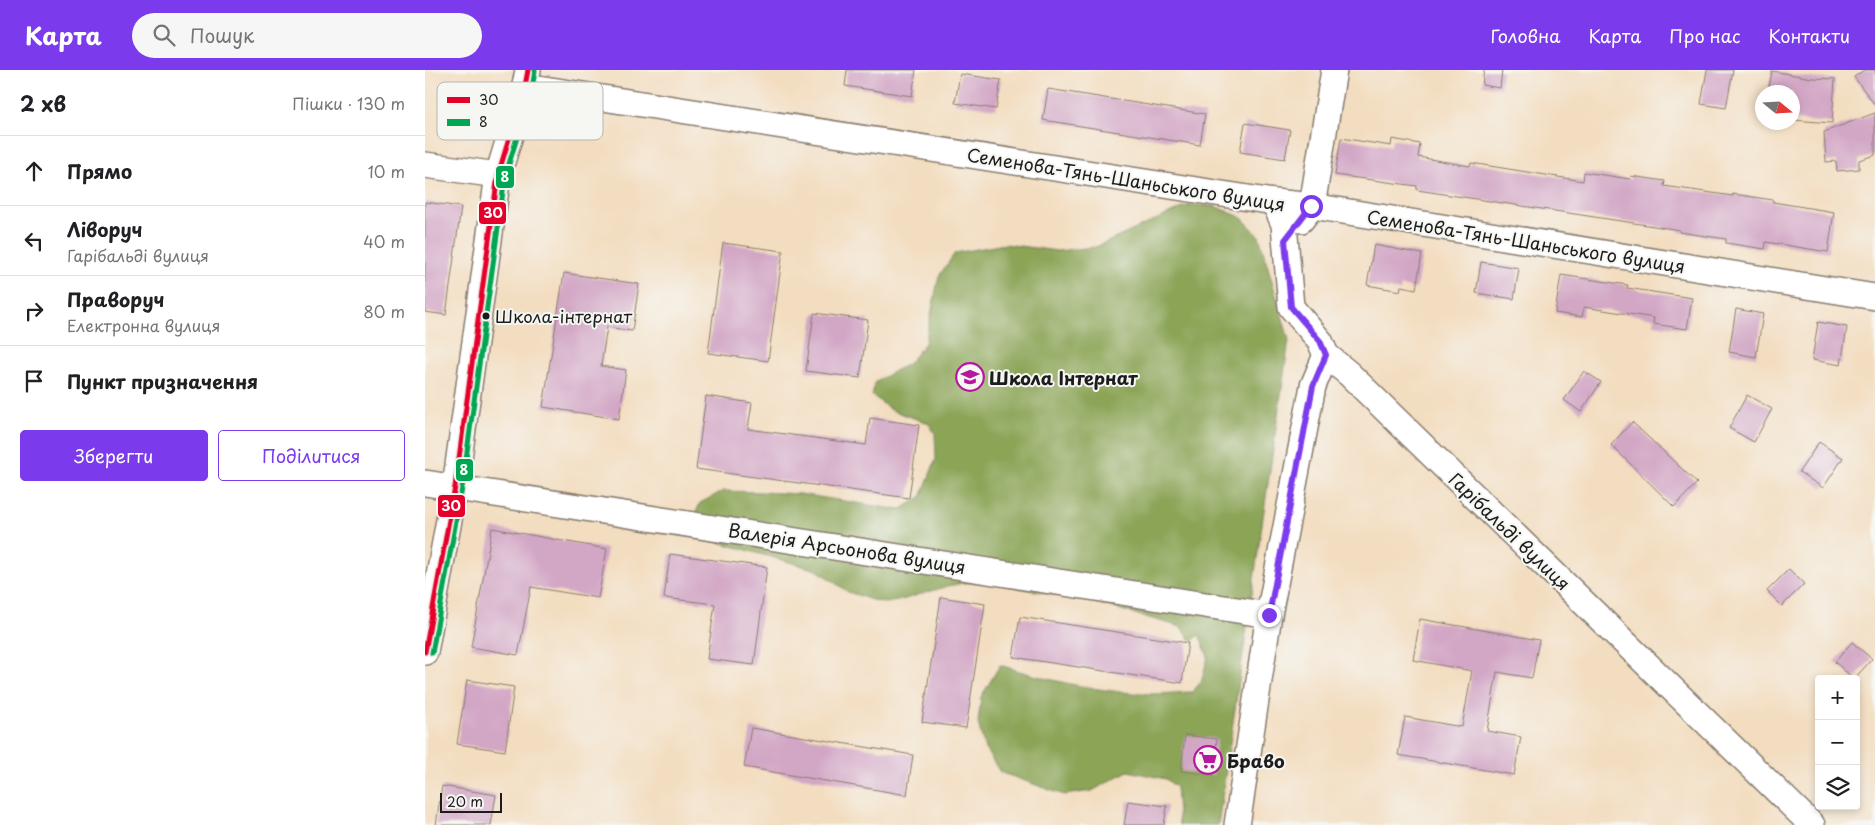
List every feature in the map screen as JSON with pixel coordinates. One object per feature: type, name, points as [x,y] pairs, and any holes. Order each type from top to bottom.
[{"type":"street","points":[[1285,240],[1311,206],[1334,70]]},
{"type":"street","name":"Семенова-Тянь-Шаньського вулиця","points":[[526,78],[550,82]]},
{"type":"street","name":"Семенова-Тянь-Шаньського вулиця","points":[[603,91],[1274,202],[1311,206],[1875,297]]},
{"type":"street","points":[[425,652],[455,487],[498,175],[508,140]]},
{"type":"street","points":[[425,165],[498,175]]},
{"type":"street","name":"Гарібальді вулиця","points":[[1274,202],[1284,224],[1291,307],[1320,341],[1326,355],[1349,374],[1812,825]]},
{"type":"street","points":[[1237,825],[1269,615],[1313,386],[1326,355]]},
{"type":"street","name":"Валерія Арсьонова вулиця","points":[[425,483],[1269,615]]},
{"type":"green space","points":[[1189,205],[1214,206],[1241,217],[1259,236],[1289,340],[1218,825],[1179,825],[1176,787],[1166,779],[1128,771],[1092,791],[1064,795],[1000,772],[985,749],[978,723],[981,697],[1000,665],[1057,681],[1096,689],[1154,694],[1192,692],[1201,682],[1208,657],[1199,634],[1192,642],[1181,627],[1093,602],[990,582],[963,583],[948,586],[885,603],[872,600],[848,592],[817,570],[704,538],[695,515],[700,503],[723,491],[800,494],[900,510],[921,497],[936,459],[935,433],[928,423],[891,410],[872,395],[875,382],[909,363],[925,343],[939,276],[955,253],[1005,244],[1057,251],[1096,247]]},
{"type":"building","points":[[847,70],[916,70],[912,96],[845,86]]},
{"type":"building","points":[[1484,70],[1502,70],[1500,88],[1482,85]]},
{"type":"building","points":[[1707,70],[1733,70],[1726,108],[1701,104]]},
{"type":"building","points":[[1864,70],[1875,70],[1875,105],[1854,77]]},
{"type":"building","points":[[1772,71],[1812,78],[1835,79],[1832,123],[1800,121],[1800,85],[1769,85]]},
{"type":"building","points":[[960,74],[1001,80],[996,109],[955,103]]},
{"type":"building","points":[[1048,89],[1205,114],[1200,145],[1043,120]]},
{"type":"building","points":[[1875,113],[1875,155],[1859,160],[1859,169],[1837,171],[1836,161],[1826,162],[1824,132]]},
{"type":"building","points":[[1245,123],[1290,130],[1285,159],[1240,152]]},
{"type":"building","points":[[1341,138],[1391,146],[1392,139],[1420,144],[1418,157],[1470,166],[1471,163],[1583,181],[1584,172],[1630,179],[1631,176],[1665,181],[1664,186],[1773,200],[1773,202],[1834,212],[1828,252],[1766,242],[1765,249],[1726,243],[1726,239],[1679,232],[1680,230],[1417,190],[1417,186],[1335,175]]},
{"type":"building","points":[[425,202],[461,207],[446,315],[425,312]]},
{"type":"building","points":[[723,243],[783,251],[768,361],[708,353]]},
{"type":"building","points":[[1374,245],[1422,254],[1416,289],[1401,286],[1400,291],[1367,285]]},
{"type":"building","points":[[1481,262],[1519,268],[1514,299],[1476,293]]},
{"type":"building","points":[[564,273],[639,284],[632,331],[607,327],[601,366],[626,370],[619,419],[543,407]]},
{"type":"building","points":[[1561,275],[1628,285],[1627,288],[1692,298],[1687,329],[1653,324],[1654,318],[1584,307],[1582,317],[1555,313]]},
{"type":"building","points":[[1736,309],[1763,314],[1756,357],[1729,352]]},
{"type":"building","points":[[814,313],[868,320],[860,378],[806,371]]},
{"type":"building","points":[[1818,322],[1847,327],[1841,365],[1812,360]]},
{"type":"building","points":[[1584,371],[1601,382],[1581,412],[1564,400]]},
{"type":"building","points":[[1747,395],[1772,409],[1754,442],[1729,428]]},
{"type":"building","points":[[706,396],[752,403],[748,429],[866,445],[870,418],[919,425],[909,498],[696,469]]},
{"type":"building","points":[[1632,422],[1697,483],[1674,507],[1611,445]]},
{"type":"building","points":[[1819,442],[1843,458],[1823,488],[1799,472]]},
{"type":"building","points":[[492,528],[607,549],[598,598],[531,587],[518,655],[471,647]]},
{"type":"building","points":[[670,554],[767,567],[754,665],[707,659],[715,604],[664,598]]},
{"type":"building","points":[[1789,569],[1804,584],[1782,606],[1767,591]]},
{"type":"building","points":[[941,597],[985,604],[966,728],[922,722]]},
{"type":"building","points":[[1020,617],[1188,643],[1182,683],[1013,657]]},
{"type":"building","points":[[1420,619],[1539,640],[1532,678],[1497,672],[1487,731],[1521,737],[1514,775],[1398,755],[1405,717],[1462,727],[1472,671],[1413,660]]},
{"type":"building","points":[[1852,642],[1872,659],[1858,675],[1850,675],[1835,662]]},
{"type":"building","points":[[467,680],[514,687],[505,751],[457,744]]},
{"type":"building","points":[[751,728],[913,755],[907,795],[744,767]]},
{"type":"building","points":[[1185,735],[1217,739],[1213,775],[1181,771]]},
{"type":"building","points":[[442,786],[496,795],[491,825],[436,825]]},
{"type":"building","points":[[1128,801],[1167,806],[1164,825],[1124,825]]},
{"type":"transit line","name":"30","points":[[526,82],[528,70]]},
{"type":"transit line","name":"8","points":[[533,82],[535,71]]},
{"type":"transit line","name":"30","points":[[425,652],[455,487],[498,175],[509,140]]},
{"type":"transit line","name":"8","points":[[432,653],[462,488],[505,177],[516,140]]},
{"type":"place","name":"Школа-інтернат","points":[[486,316]]},
{"type":"place","name":"Школа Інтернат","points":[[970,377]]},
{"type":"place","name":"Браво","points":[[1208,760]]},
{"type":"route","points":[[1269,615],[1313,386],[1326,355],[1320,341],[1291,307],[1289,294],[1285,240],[1311,206]]}]
